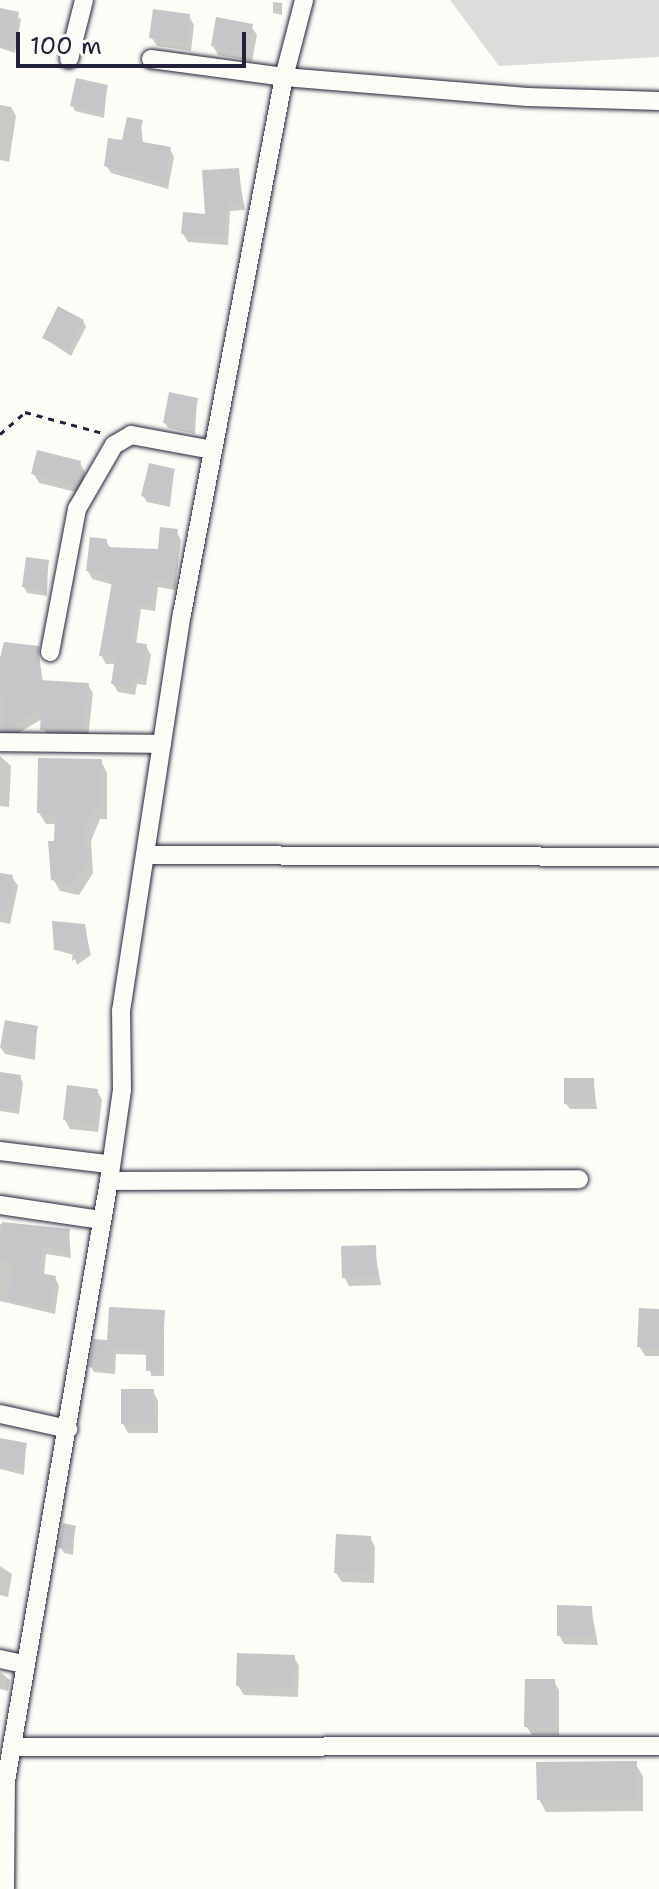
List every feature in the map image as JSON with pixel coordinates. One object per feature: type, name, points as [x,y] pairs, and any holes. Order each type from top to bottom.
[{"type":"street","points":[[69,59],[84,0]]},
{"type":"street","points":[[5,1889],[4,1815],[12,1747],[24,1664],[68,1429],[122,1090],[121,1011],[148,855],[162,744],[213,450],[284,77],[304,0]]},
{"type":"street","points":[[151,59],[284,77],[527,97],[659,101]]},
{"type":"street","points":[[50,652],[77,509],[122,438],[213,450]]},
{"type":"street","points":[[0,742],[162,744]]},
{"type":"street","points":[[148,855],[659,857]]},
{"type":"street","points":[[0,1151],[108,1172],[579,1179]]},
{"type":"street","points":[[0,1205],[102,1220]]},
{"type":"street","points":[[0,1414],[68,1429]]},
{"type":"street","points":[[0,1659],[24,1664]]},
{"type":"street","points":[[12,1747],[659,1746]]},
{"type":"path","points":[[0,434],[25,412],[122,438]]},
{"type":"shaded area","points":[[450,0],[659,0],[659,57],[499,66]]},
{"type":"building","points":[[0,8],[19,12],[13,48],[0,46]]},
{"type":"building","points":[[153,9],[190,14],[186,43],[149,38]]},
{"type":"building","points":[[216,17],[253,24],[247,53],[211,46]]},
{"type":"building","points":[[76,78],[108,85],[102,113],[70,106]]},
{"type":"building","points":[[127,117],[143,120],[138,141],[171,147],[165,182],[104,166],[108,138],[122,140]]},
{"type":"building","points":[[239,168],[242,202],[227,203],[224,238],[181,234],[183,212],[205,214],[202,170]]},
{"type":"building","points":[[58,306],[84,320],[68,351],[42,338]]},
{"type":"building","points":[[169,392],[198,398],[192,429],[163,423]]},
{"type":"building","points":[[37,450],[81,461],[75,485],[31,474]]},
{"type":"building","points":[[149,463],[175,469],[168,503],[141,496]]},
{"type":"building","points":[[160,527],[178,529],[171,582],[154,580],[151,603],[137,602],[132,642],[147,644],[142,678],[133,676],[131,687],[111,684],[115,657],[99,656],[112,582],[103,573],[86,571],[90,537],[107,539],[106,547],[158,549]]},
{"type":"building","points":[[26,557],[49,560],[45,591],[22,587]]},
{"type":"building","points":[[4,642],[39,646],[39,680],[89,683],[84,731],[40,730],[41,708],[16,723],[15,730],[3,730],[0,658]]},
{"type":"building","points":[[38,758],[102,759],[101,808],[93,808],[85,829],[87,860],[73,884],[51,880],[48,841],[54,841],[55,814],[37,813]]},
{"type":"building","points":[[0,873],[13,875],[6,914],[0,914]]},
{"type":"building","points":[[52,921],[85,924],[89,949],[72,961],[73,951],[54,950]]},
{"type":"building","points":[[5,1020],[38,1026],[32,1055],[0,1048]]},
{"type":"building","points":[[0,1072],[21,1075],[17,1109],[0,1107]]},
{"type":"building","points":[[564,1078],[594,1078],[595,1104],[564,1104]]},
{"type":"building","points":[[67,1085],[98,1089],[94,1123],[63,1120]]},
{"type":"building","points":[[2,1222],[70,1229],[67,1251],[43,1247],[39,1273],[56,1276],[51,1307],[7,1300],[13,1262],[0,1260]]},
{"type":"building","points":[[376,1245],[377,1277],[342,1278],[341,1246]]},
{"type":"building","points":[[109,1307],[165,1310],[161,1371],[146,1371],[146,1350],[114,1349],[112,1369],[89,1367],[94,1339],[107,1340]]},
{"type":"building","points":[[639,1308],[659,1309],[659,1348],[637,1347]]},
{"type":"building","points":[[121,1389],[154,1389],[153,1425],[121,1424]]},
{"type":"building","points":[[0,1438],[27,1443],[22,1470],[0,1465]]},
{"type":"building","points":[[63,1523],[76,1526],[71,1550],[58,1548]]},
{"type":"building","points":[[336,1534],[371,1536],[370,1574],[334,1573]]},
{"type":"building","points":[[557,1605],[592,1606],[593,1636],[557,1636]]},
{"type":"building","points":[[237,1653],[295,1655],[294,1688],[236,1686]]},
{"type":"building","points":[[525,1679],[555,1679],[555,1727],[524,1727]]},
{"type":"building","points":[[637,1761],[637,1799],[537,1800],[536,1762]]}]
